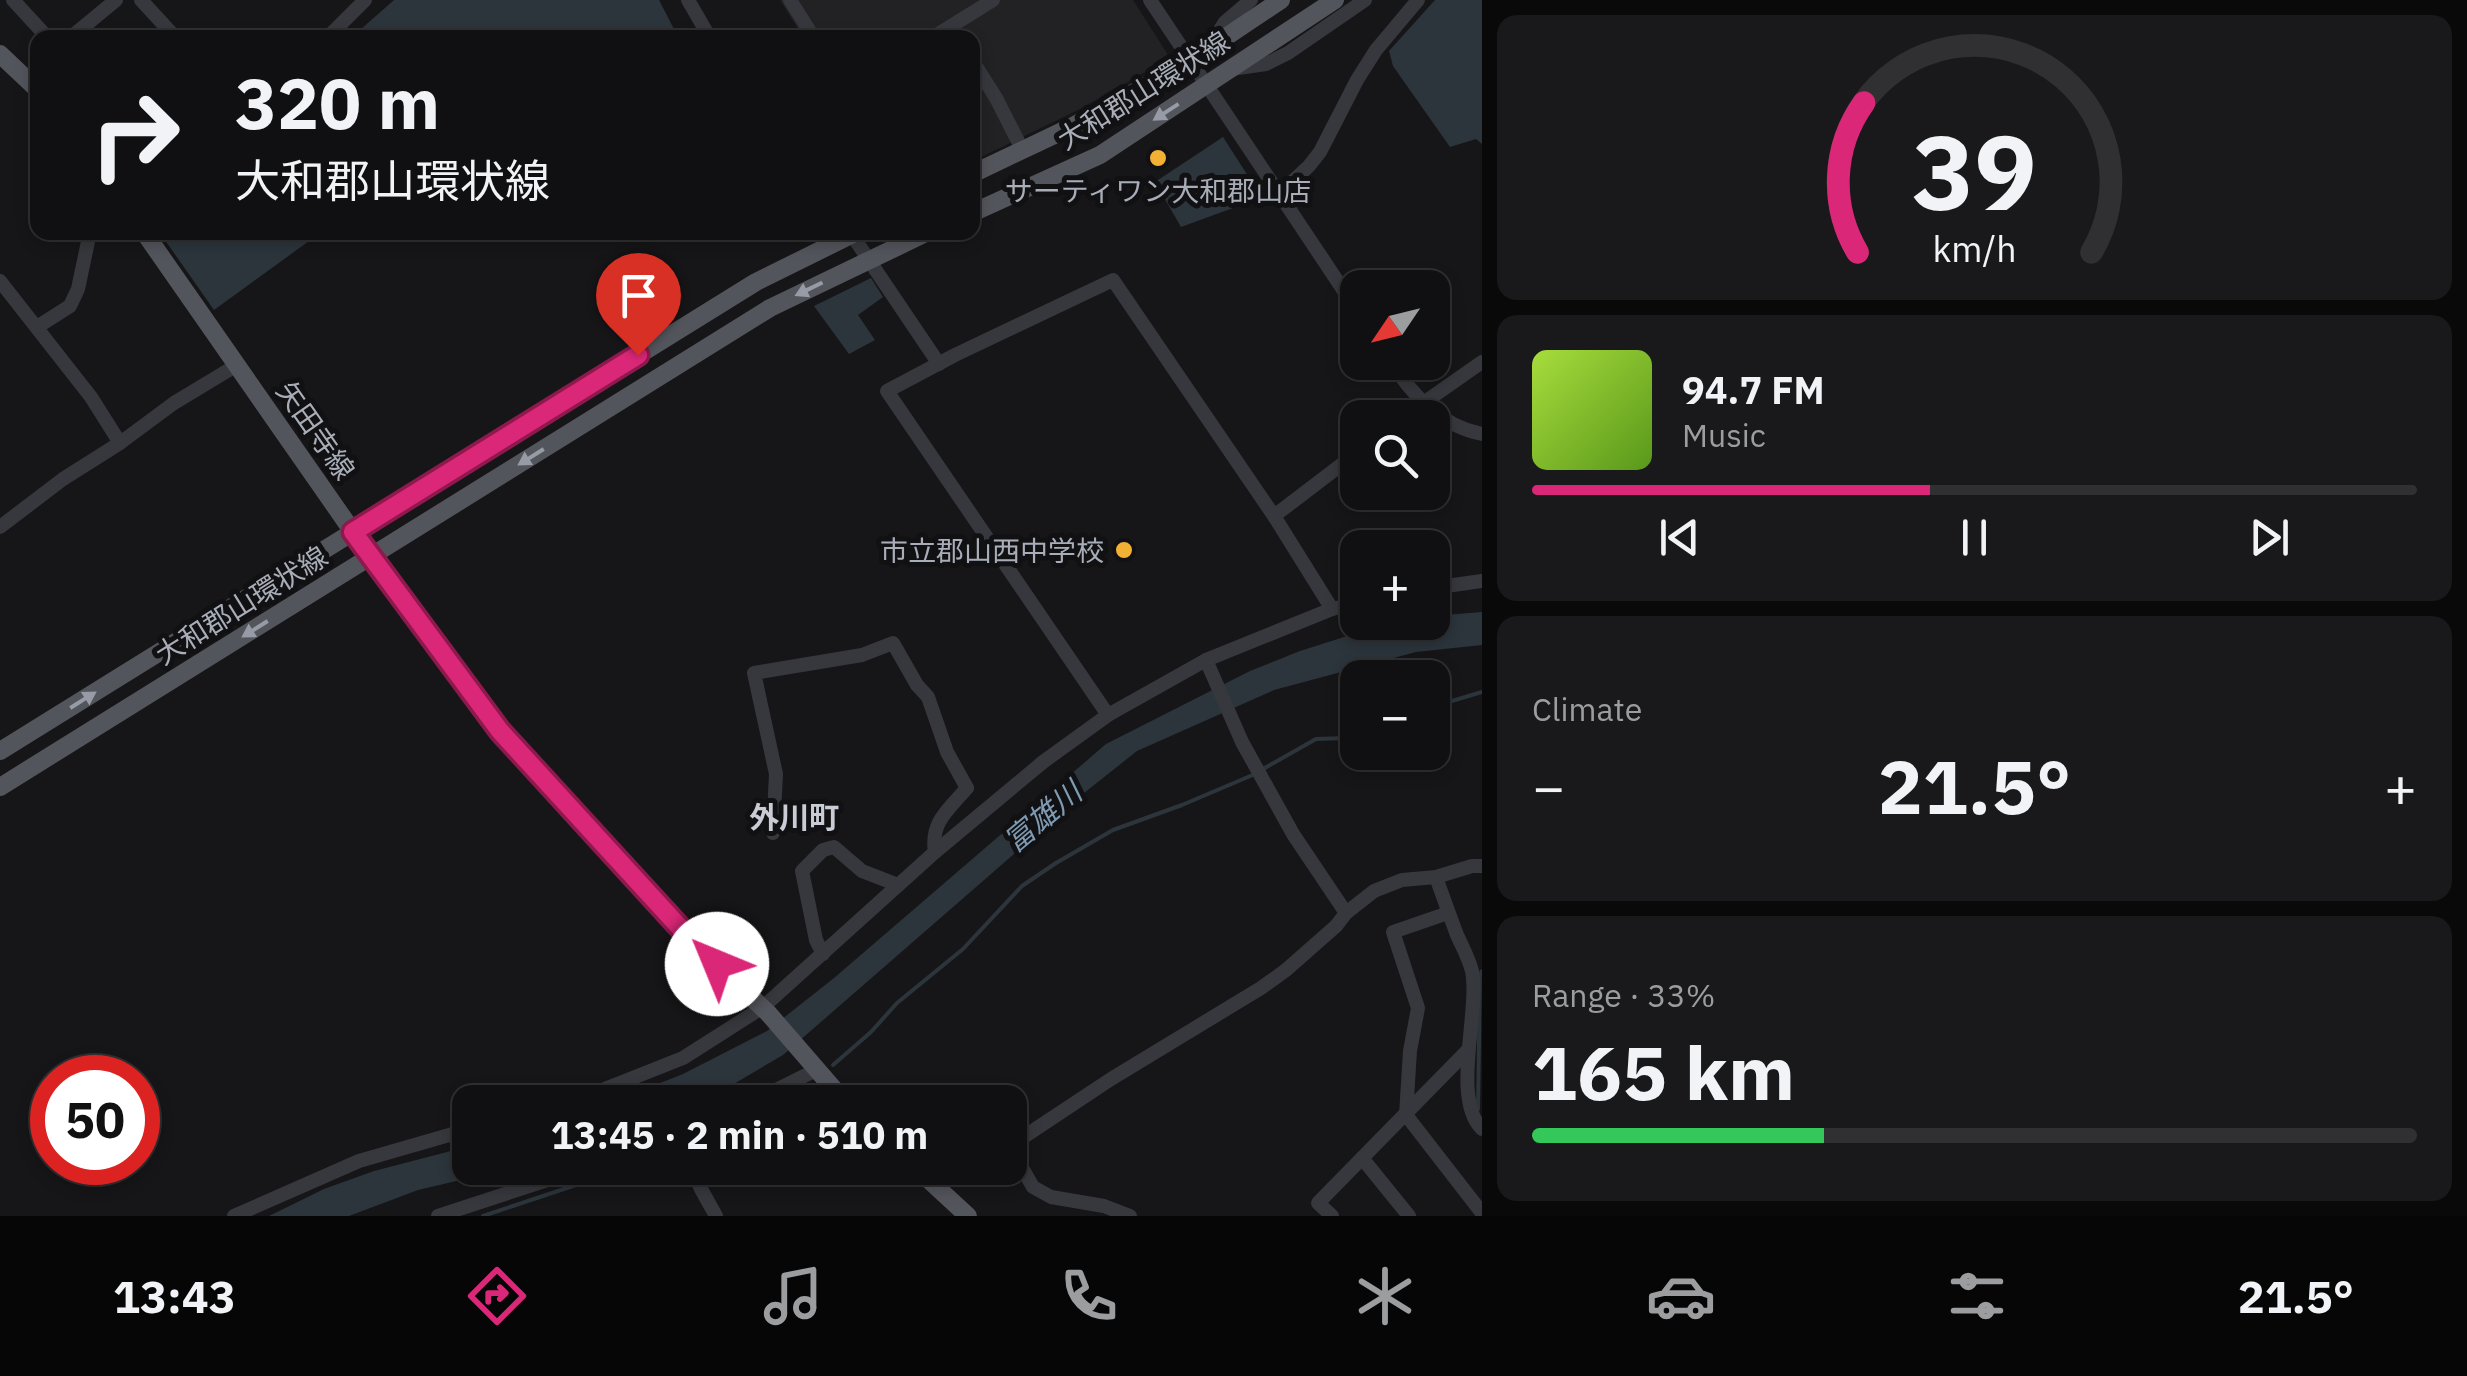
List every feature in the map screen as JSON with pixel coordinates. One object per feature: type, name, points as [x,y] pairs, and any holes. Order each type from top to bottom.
[{"type":"main road","name":"大和郡山環状線","points":[[980,170],[1190,61],[1281,0]]},
{"type":"main road","name":"大和郡山環状線","points":[[980,208],[1100,155],[1334,0]]},
{"type":"main road","points":[[0,54],[30,75]]},
{"type":"main road","name":"矢田寺線","points":[[150,240],[353,532],[500,731],[694,943],[765,1010],[830,1085]]},
{"type":"main road","name":"大和郡山環状線","points":[[0,751],[756,282],[839,240]]},
{"type":"main road","name":"大和郡山環状線","points":[[0,787],[770,308],[911,240]]},
{"type":"main road","points":[[934,1185],[968,1216]]},
{"type":"street","points":[[13,0],[41,30]]},
{"type":"street","points":[[141,0],[169,30]]},
{"type":"street","points":[[334,30],[364,0]]},
{"type":"street","points":[[688,0],[705,30]]},
{"type":"street","points":[[790,0],[809,30]]},
{"type":"street","points":[[956,30],[993,0]]},
{"type":"street","points":[[1150,0],[1340,285]]},
{"type":"street","points":[[1208,49],[1225,22],[1251,0]]},
{"type":"street","points":[[1230,70],[1266,64],[1288,53],[1366,0]]},
{"type":"street","points":[[1279,194],[1320,152],[1356,80],[1418,0]]},
{"type":"street","points":[[78,30],[107,3]]},
{"type":"street","points":[[980,73],[1022,148]]},
{"type":"street","points":[[37,327],[70,306],[78,289],[88,240]]},
{"type":"street","points":[[857,240],[939,364]]},
{"type":"street","points":[[1108,715],[887,391],[1114,280],[1274,516],[1332,609]]},
{"type":"street","points":[[0,281],[91,396],[120,443]]},
{"type":"street","points":[[1425,400],[1482,362]]},
{"type":"street","points":[[0,527],[63,478],[237,365]]},
{"type":"street","points":[[1403,380],[1420,400]]},
{"type":"street","points":[[1450,422],[1482,434]]},
{"type":"street","points":[[1274,516],[1340,466]]},
{"type":"street","points":[[1450,585],[1482,581]]},
{"type":"street","points":[[615,1085],[683,1058],[765,1010],[935,852],[1043,762],[1108,715],[1340,607]]},
{"type":"street","points":[[773,833],[776,774],[754,672],[862,654],[894,643],[928,697],[947,752],[967,788],[938,820],[933,841],[935,852]]},
{"type":"street","points":[[1209,666],[1293,834],[1346,912]]},
{"type":"street","points":[[823,954],[816,940],[802,871],[823,850],[834,847],[862,871],[898,885]]},
{"type":"street","points":[[1027,1136],[1261,988],[1374,891],[1402,880],[1482,866]]},
{"type":"street","points":[[1436,877],[1472,970],[1469,1106],[1482,1129]]},
{"type":"street","points":[[1448,913],[1394,932],[1418,1008],[1410,1051],[1406,1115],[1482,1213]]},
{"type":"street","points":[[1332,1216],[1318,1203],[1468,1050]]},
{"type":"street","points":[[779,1085],[812,1064]]},
{"type":"street","points":[[234,1216],[359,1161],[452,1135]]},
{"type":"street","points":[[1362,1158],[1409,1216]]},
{"type":"street","points":[[1027,1176],[1034,1188],[1051,1196],[1104,1206],[1130,1216]]},
{"type":"street","points":[[438,1216],[532,1185]]},
{"type":"street","points":[[698,1185],[716,1216]]},
{"type":"shaded area","points":[[780,0],[1133,0],[1170,58],[1080,109],[980,158],[980,30],[799,30]]},
{"type":"water","points":[[394,0],[659,0],[674,30],[360,30]]},
{"type":"water","points":[[1435,0],[1482,0],[1482,144],[1476,139],[1450,147],[1393,66],[1389,51]]},
{"type":"water","points":[[1223,137],[1259,193],[1233,208],[1181,227],[1155,182]]},
{"type":"water","points":[[165,240],[310,240],[214,310]]},
{"type":"water","points":[[871,278],[883,297],[858,315],[875,340],[849,354],[814,306]]},
{"type":"water","name":"富雄川","points":[[1482,612],[1482,645],[1416,652],[1386,660],[1340,660],[1340,672],[1274,690],[1137,751],[783,1055],[732,1085],[655,1085],[767,1031],[1106,744],[1250,671],[1340,638],[1450,640],[1450,615]]},
{"type":"water","points":[[452,1151],[452,1182],[418,1190],[349,1216],[269,1216],[324,1189]]},
{"type":"waterway","points":[[1450,702],[1482,692]]},
{"type":"waterway","points":[[1263,769],[1316,739],[1340,738]]},
{"type":"waterway","points":[[833,1065],[897,1003],[963,949],[1022,886],[1113,830],[1255,774]]},
{"type":"waterway","points":[[1478,1109],[1482,971]]},
{"type":"waterway","points":[[483,1216],[576,1185]]},
{"type":"place","name":"サーティワン大和郡山店","points":[[1158,158]]},
{"type":"place","name":"市立郡山西中学校","points":[[1124,550]]},
{"type":"district","name":"外川町","points":[[794,816]]},
{"type":"route","points":[[638,355],[353,532],[500,731],[717,964]]}]
